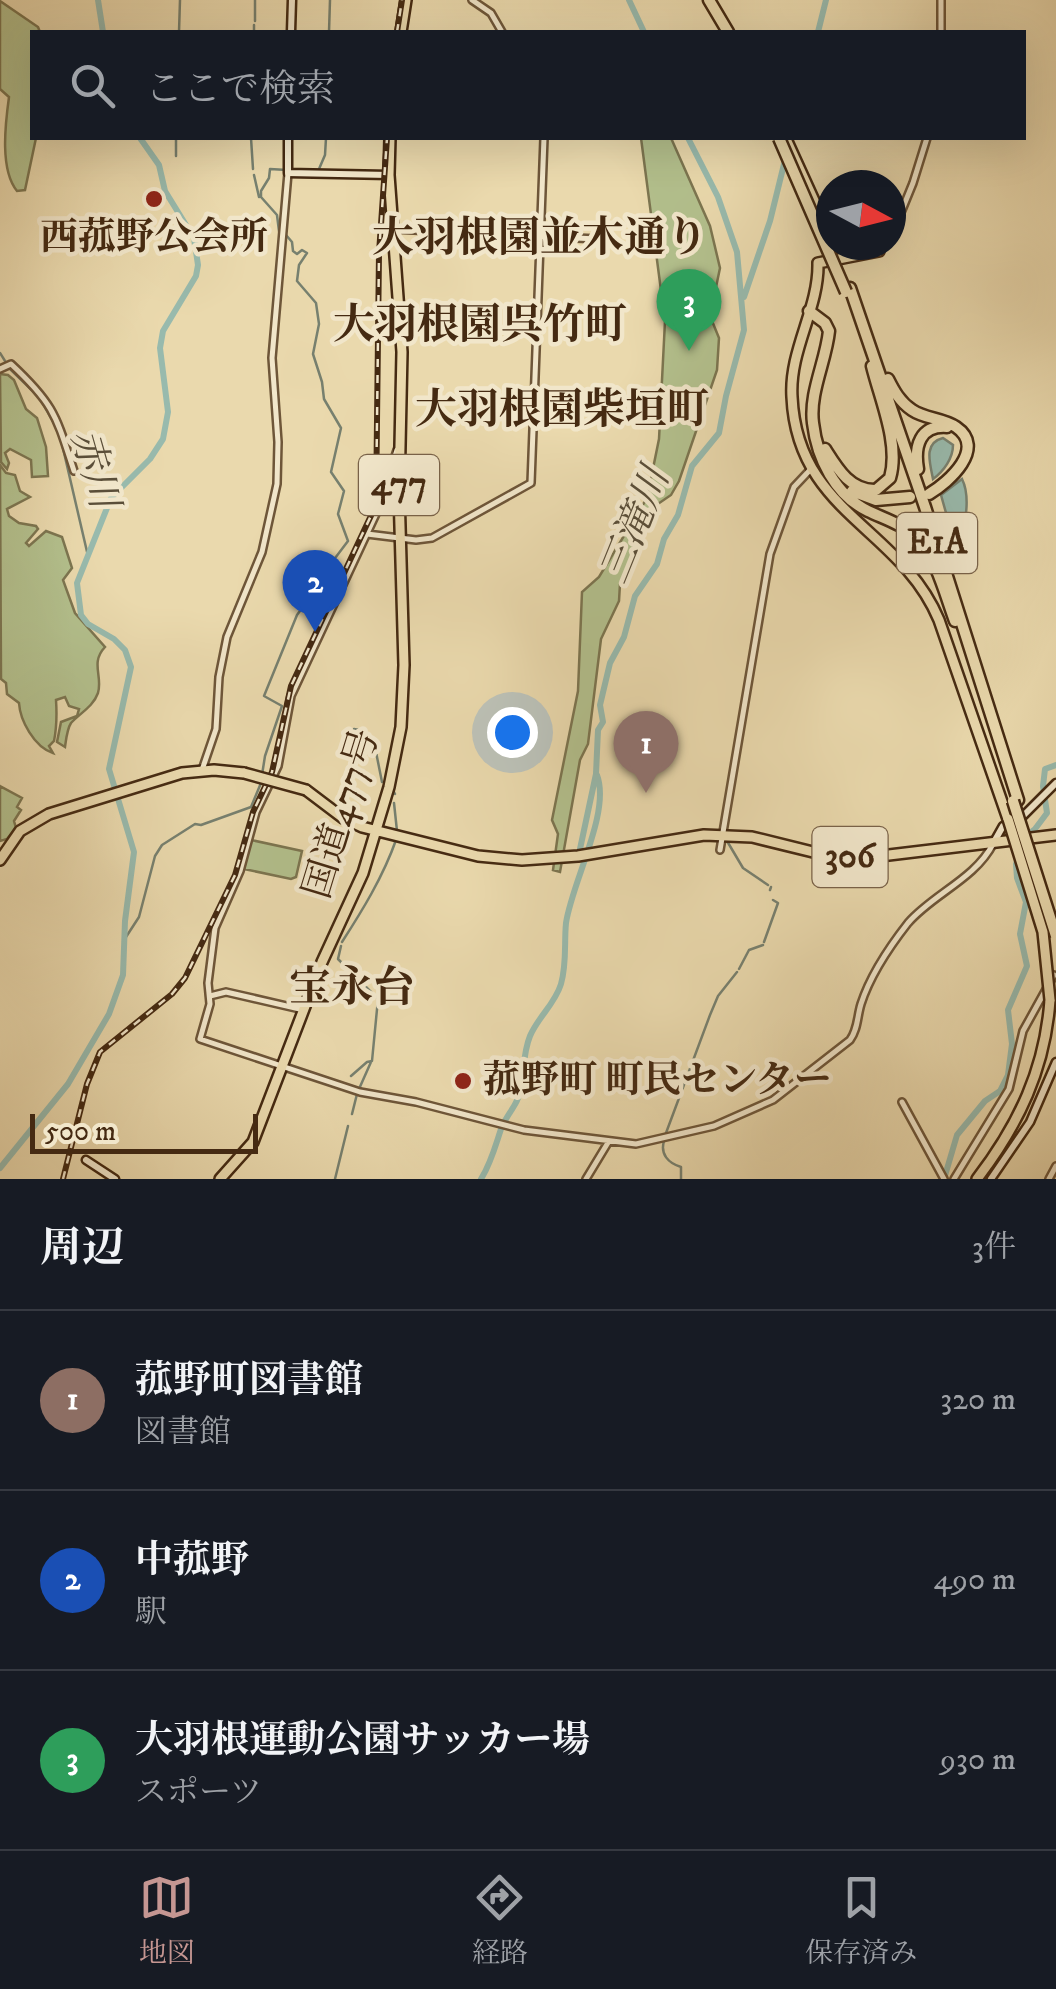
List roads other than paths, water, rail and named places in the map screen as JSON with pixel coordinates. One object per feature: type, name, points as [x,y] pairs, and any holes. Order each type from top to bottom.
[{"type":"highway","points":[[401,30],[406,0]]},
{"type":"highway","points":[[706,0],[724,30]]},
{"type":"highway","name":"国道477号","points":[[220,1179],[253,1142],[363,873],[395,762],[403,703],[402,352],[390,140]]},
{"type":"highway","name":"E1A","points":[[783,140],[816,209]]},
{"type":"highway","name":"E1A","points":[[783,140],[850,292],[955,622],[1056,918]]},
{"type":"highway","points":[[831,260],[818,263],[817,284],[794,362],[792,396],[796,429],[812,468],[842,510],[905,563],[927,593],[958,670],[1043,932],[1050,1000],[1044,1044],[1031,1091],[1013,1128],[978,1179]]},
{"type":"highway","name":"E1A","points":[[838,260],[925,507],[1056,936]]},
{"type":"highway","points":[[850,292],[900,399],[919,414],[955,426],[965,438],[967,450],[962,466],[945,484],[929,492],[952,471],[963,454],[961,438],[950,428],[930,428],[917,444],[925,507]]},
{"type":"highway","points":[[809,311],[826,323],[829,331],[812,419],[835,483],[847,498],[902,527],[922,544],[955,622]]},
{"type":"highway","points":[[822,449],[841,473],[862,489],[878,489],[890,478],[892,453],[870,358]]},
{"type":"highway","points":[[822,449],[840,484],[857,498],[880,504],[910,499]]},
{"type":"highway","name":"306","points":[[0,860],[13,838],[32,822],[202,770],[244,774],[306,790],[343,818],[376,831],[478,856],[522,860],[724,834],[859,858],[1056,835]]},
{"type":"main road","points":[[291,30],[292,0]]},
{"type":"main road","points":[[288,140],[288,171],[389,176]]},
{"type":"main road","points":[[994,842],[1004,826],[1021,818],[1056,782]]},
{"type":"main road","points":[[991,1179],[1030,1122],[1056,1062]]},
{"type":"main road","points":[[86,1160],[116,1179]]},
{"type":"street","points":[[472,0],[491,13],[501,30]]},
{"type":"street","points":[[941,0],[941,30]]},
{"type":"street","points":[[367,534],[432,538],[531,484],[544,140]]},
{"type":"street","points":[[906,196],[926,140]]},
{"type":"street","points":[[202,770],[216,730],[227,636],[262,552],[277,484],[272,358],[288,171]]},
{"type":"street","points":[[393,228],[597,239]]},
{"type":"street","points":[[3,367],[31,381],[49,404],[63,430],[74,470]]},
{"type":"street","points":[[401,437],[367,534],[290,696],[278,766],[253,818],[240,871],[215,928],[210,996],[200,1038],[360,1092],[517,1128],[636,1144],[665,1139],[714,1126],[773,1100],[850,1040],[867,991],[905,928],[918,912],[984,860],[994,842]]},
{"type":"street","points":[[720,850],[770,554],[794,487],[812,468]]},
{"type":"street","points":[[954,1179],[1009,1090],[1023,1030],[1054,975]]},
{"type":"street","points":[[210,996],[226,992],[304,1010]]},
{"type":"street","points":[[902,1102],[944,1179]]},
{"type":"street","points":[[586,1179],[610,1141]]},
{"type":"street","points":[[1048,1179],[1056,1166]]},
{"type":"waterway","points":[[98,0],[103,30]]},
{"type":"waterway","points":[[179,30],[180,0]]},
{"type":"waterway","points":[[255,0],[255,21]]},
{"type":"waterway","points":[[329,30],[330,0]]},
{"type":"waterway","name":"三滝川","points":[[629,0],[643,30]]},
{"type":"waterway","points":[[818,30],[826,0]]},
{"type":"waterway","points":[[254,25],[254,30]]},
{"type":"waterway","points":[[0,1168],[68,1084],[109,1014],[123,975],[134,852],[109,769],[131,667],[125,650],[81,615],[77,583],[111,498],[150,459],[163,439],[168,412],[160,348],[163,331],[196,276],[198,265],[194,238],[165,191],[159,165],[141,140]]},
{"type":"waterway","points":[[176,140],[176,156]]},
{"type":"waterway","points":[[251,140],[253,169]]},
{"type":"waterway","points":[[319,169],[326,140]]},
{"type":"waterway","name":"三滝川","points":[[582,859],[580,849],[596,774],[598,730],[603,722],[600,705],[610,663],[624,637],[635,596],[657,564],[664,539],[678,515],[692,466],[719,433],[744,330],[737,252],[718,197],[689,140]]},
{"type":"waterway","points":[[744,297],[770,221],[786,156]]},
{"type":"waterway","points":[[279,231],[277,215],[261,197],[261,191],[270,169],[287,170]]},
{"type":"waterway","points":[[254,175],[259,197]]},
{"type":"waterway","points":[[286,235],[293,251],[307,253],[299,265],[297,281],[316,303],[319,324],[313,354],[324,399],[341,428],[331,472],[344,491],[338,514],[348,541],[320,578]]},
{"type":"waterway","name":"赤川","points":[[0,353],[10,369],[39,397],[56,427]]},
{"type":"waterway","name":"赤川","points":[[62,444],[88,556]]},
{"type":"waterway","points":[[262,775],[282,706],[264,696],[297,615],[318,586]]},
{"type":"waterway","points":[[354,729],[365,731],[376,752],[382,782]]},
{"type":"waterway","points":[[944,1179],[957,1135],[985,1101],[1000,1091],[1008,1075],[1012,1044],[1008,1010],[1027,966],[1020,934],[1026,902],[1016,864],[1026,836],[1047,813],[1045,769],[1056,765]]},
{"type":"waterway","name":"三滝川","points":[[481,1179],[520,1094],[530,1036],[561,984],[566,923],[599,808],[597,775]]},
{"type":"waterway","points":[[126,937],[139,917],[155,856],[162,845],[195,824],[251,807],[261,783]]},
{"type":"waterway","points":[[393,790],[395,794]]},
{"type":"waterway","points":[[394,803],[397,831]]},
{"type":"waterway","points":[[342,942],[396,840]]},
{"type":"waterway","points":[[727,841],[743,868],[768,885]]},
{"type":"waterway","points":[[764,942],[778,903],[773,900]]},
{"type":"waterway","points":[[739,969],[749,950],[763,945]]},
{"type":"waterway","points":[[341,946],[338,959],[378,999],[372,1061],[351,1076]]},
{"type":"waterway","points":[[666,1133],[718,996],[737,972]]},
{"type":"waterway","points":[[359,1089],[371,1062]]},
{"type":"waterway","points":[[352,1114],[357,1094]]},
{"type":"waterway","points":[[335,1179],[348,1126]]},
{"type":"waterway","points":[[664,1141],[664,1154],[681,1167],[681,1179]]},
{"type":"railway","points":[[397,30],[402,0]]},
{"type":"railway","points":[[63,1179],[87,1084],[100,1052],[172,994],[185,978],[235,875],[253,812],[272,772],[291,686],[376,505],[379,253],[387,140]]},
{"type":"place","name":"西菰野公会所","points":[[154,199]]},
{"type":"place","name":"大羽根運動公園サッカー場","points":[[689,351]]},
{"type":"place","name":"中菰野","points":[[315,632]]},
{"type":"place","name":"菰野町図書館","points":[[646,793]]},
{"type":"place","name":"菰野町 町民センター","points":[[463,1081]]},
{"type":"district","name":"大羽根園並木通り","points":[[540,239]]},
{"type":"district","name":"大羽根園呉竹町","points":[[480,326]]},
{"type":"district","name":"大羽根園柴垣町","points":[[562,411]]},
{"type":"district","name":"宝永台","points":[[352,989]]}]
